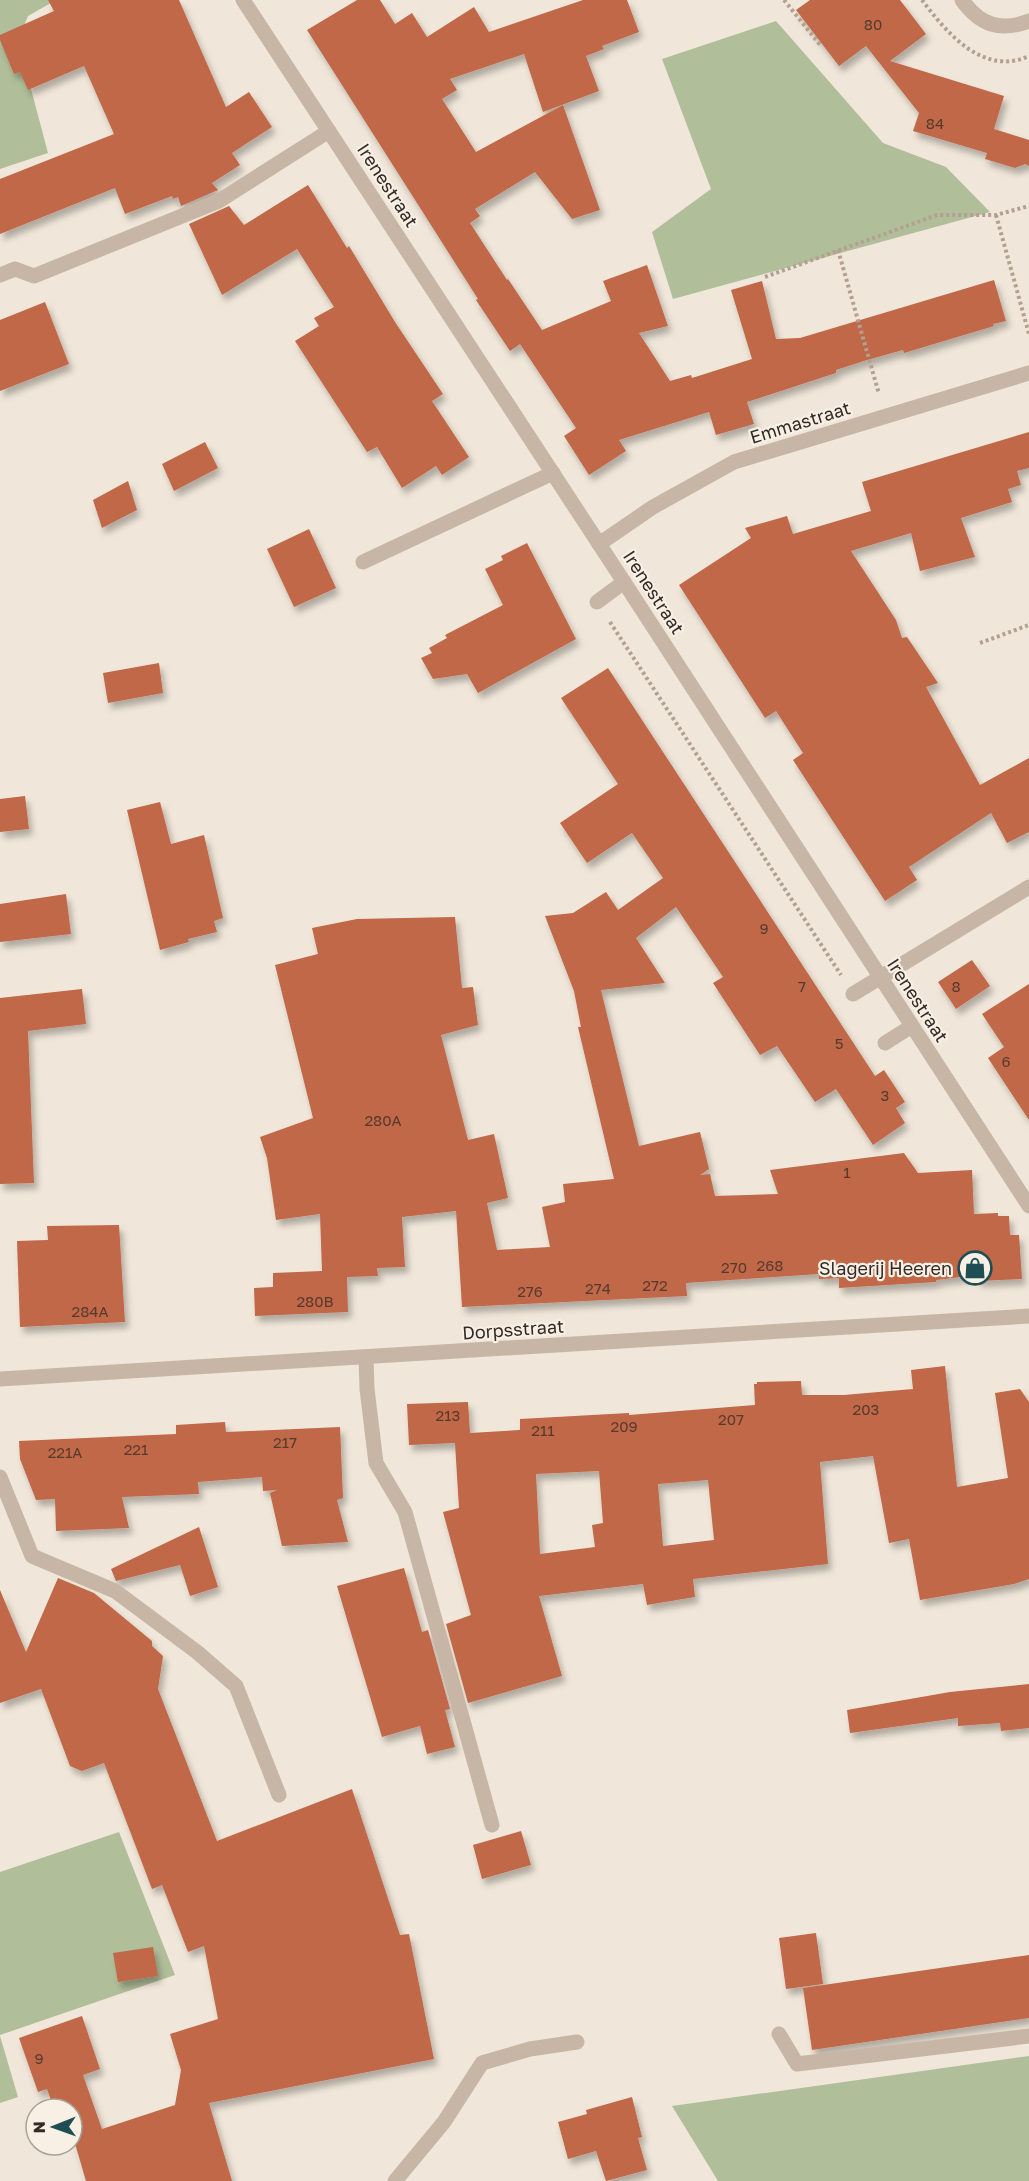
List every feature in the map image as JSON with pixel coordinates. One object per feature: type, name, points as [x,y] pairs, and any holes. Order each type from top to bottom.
[{"type":"street","name":"Irenestraat","points":[[243,0],[600,544],[1029,1206]]},
{"type":"street","points":[[962,0],[973,15],[991,24],[1012,27],[1029,21]]},
{"type":"street","points":[[0,275],[15,269],[33,276],[219,201],[329,131]]},
{"type":"street","name":"Emmastraat","points":[[600,544],[653,507],[734,462],[1029,373]]},
{"type":"street","points":[[363,562],[553,473]]},
{"type":"street","points":[[597,602],[624,582]]},
{"type":"street","points":[[853,994],[1029,887]]},
{"type":"street","points":[[885,1043],[912,1026]]},
{"type":"street","name":"Dorpsstraat","points":[[0,1380],[1029,1316]]},
{"type":"street","points":[[366,1358],[367,1389],[376,1463],[405,1512],[492,1825]]},
{"type":"street","points":[[0,1477],[32,1556],[115,1591],[197,1652],[236,1686],[279,1795]]},
{"type":"street","points":[[779,2034],[797,2064],[1029,2036]]},
{"type":"street","points":[[395,2181],[444,2122],[482,2063],[530,2049],[578,2042]]},
{"type":"path","points":[[784,0],[821,46]]},
{"type":"path","points":[[765,277],[937,215],[996,215],[1029,206]]},
{"type":"path","points":[[996,215],[1029,334]]},
{"type":"path","points":[[838,250],[885,416]]},
{"type":"path","points":[[597,602],[853,994]]},
{"type":"path","points":[[980,643],[1029,625]]},
{"type":"green space","points":[[0,0],[56,0],[28,16],[18,40],[48,153],[0,169]]},
{"type":"green space","points":[[776,21],[883,143],[946,167],[990,212],[673,299],[652,232],[711,189],[662,59]]},
{"type":"green space","points":[[119,1832],[175,1975],[0,2035],[0,1872]]},
{"type":"green space","points":[[0,2036],[18,2097],[0,2103]]},
{"type":"green space","points":[[1029,2056],[1029,2181],[718,2181],[672,2106]]},
{"type":"building","points":[[48,0],[179,0],[226,107],[249,92],[272,127],[232,153],[240,165],[212,183],[218,190],[181,206],[178,197],[173,199],[172,196],[125,214],[115,188],[0,234],[0,179],[114,134],[84,66],[28,90],[20,72],[14,74],[0,35],[54,11]]},
{"type":"building","points":[[357,0],[380,0],[395,24],[412,13],[427,37],[474,7],[489,32],[583,0],[627,0],[639,32],[602,46],[604,49],[586,56],[599,91],[543,112],[524,54],[450,79],[457,90],[442,99],[476,152],[563,105],[600,210],[572,219],[535,172],[475,209],[480,216],[470,223],[542,330],[611,301],[603,281],[647,265],[668,326],[639,333],[670,381],[691,375],[692,378],[752,359],[731,290],[762,281],[776,339],[800,338],[994,280],[1006,321],[904,353],[903,350],[867,360],[836,370],[836,373],[747,402],[754,424],[716,435],[709,412],[619,440],[626,451],[589,475],[564,436],[576,428],[520,344],[510,351],[307,30]]},
{"type":"building","points":[[810,0],[900,0],[926,34],[890,61],[1004,96],[994,129],[1029,140],[1029,166],[1025,164],[1015,168],[985,159],[987,153],[913,131],[919,113],[866,46],[839,66],[796,10]]},
{"type":"building","points":[[308,185],[443,394],[432,401],[469,457],[442,475],[436,466],[402,488],[377,447],[367,452],[295,341],[319,326],[314,318],[334,307],[297,249],[222,295],[189,224],[229,206],[244,225]]},
{"type":"building","points":[[45,302],[69,364],[0,391],[0,320]]},
{"type":"building","points":[[1029,432],[1029,468],[1017,471],[1021,485],[1008,489],[1012,502],[961,518],[975,557],[920,571],[911,533],[851,551],[896,620],[902,638],[907,637],[938,683],[926,687],[980,785],[1029,758],[1029,832],[1007,843],[991,813],[909,867],[917,880],[885,901],[793,760],[803,753],[776,711],[765,718],[679,585],[751,538],[745,528],[787,516],[793,534],[871,511],[862,482]]},
{"type":"building","points":[[205,442],[218,468],[174,491],[162,464]]},
{"type":"building","points":[[128,481],[137,510],[102,528],[93,500]]},
{"type":"building","points":[[309,529],[336,588],[294,607],[267,549]]},
{"type":"building","points":[[527,543],[576,639],[478,693],[467,674],[433,679],[421,658],[432,653],[429,648],[447,638],[445,635],[503,605],[485,569],[503,560],[501,556]]},
{"type":"building","points":[[159,663],[163,693],[108,703],[103,673]]},
{"type":"building","points":[[608,668],[875,1076],[884,1070],[905,1102],[896,1108],[905,1123],[873,1145],[836,1089],[815,1102],[777,1046],[760,1055],[713,983],[723,977],[676,907],[636,938],[665,983],[601,990],[639,1146],[700,1132],[709,1169],[700,1175],[710,1174],[715,1196],[778,1194],[770,1170],[904,1153],[918,1173],[972,1170],[974,1214],[998,1213],[998,1216],[1009,1216],[1010,1235],[1019,1235],[1022,1279],[978,1281],[977,1275],[936,1280],[936,1282],[839,1288],[839,1278],[819,1279],[819,1274],[686,1283],[687,1296],[462,1307],[456,1211],[402,1217],[405,1267],[377,1268],[378,1276],[347,1277],[348,1312],[255,1316],[254,1288],[273,1287],[273,1273],[322,1271],[320,1214],[276,1220],[267,1158],[260,1137],[313,1118],[275,965],[318,954],[312,928],[357,919],[455,917],[462,988],[473,987],[478,1025],[441,1035],[468,1140],[494,1134],[508,1198],[487,1203],[497,1250],[550,1247],[542,1207],[565,1202],[563,1184],[614,1179],[578,1027],[581,1027],[574,991],[545,916],[573,913],[606,892],[618,910],[663,878],[632,833],[587,863],[560,823],[618,784],[561,698]]},
{"type":"building","points":[[25,796],[29,829],[0,832],[0,799]]},
{"type":"building","points":[[160,802],[171,844],[204,835],[223,918],[214,921],[217,932],[188,939],[189,942],[160,950],[127,810]]},
{"type":"building","points":[[66,894],[71,934],[0,942],[0,904]]},
{"type":"building","points":[[972,960],[990,986],[956,1009],[938,982]]},
{"type":"building","points":[[1029,984],[1029,1120],[988,1058],[1004,1047],[982,1014]]},
{"type":"building","points":[[82,989],[86,1024],[28,1031],[34,1183],[0,1184],[0,998]]},
{"type":"building","points":[[119,1225],[125,1322],[20,1327],[17,1241],[48,1240],[47,1226]]},
{"type":"building","points":[[945,1366],[957,1487],[1008,1478],[995,1393],[1020,1389],[1029,1402],[1029,1579],[1014,1584],[920,1600],[909,1539],[889,1543],[873,1456],[820,1462],[828,1564],[693,1579],[695,1597],[647,1605],[643,1584],[539,1596],[562,1676],[468,1703],[446,1624],[471,1615],[443,1512],[459,1508],[455,1443],[409,1445],[407,1404],[468,1402],[470,1433],[520,1430],[520,1419],[629,1413],[629,1415],[755,1405],[754,1384],[757,1382],[801,1381],[802,1395],[844,1395],[913,1389],[911,1370]],"holes":[[[599,1471],[603,1523],[592,1525],[595,1547],[540,1554],[536,1474]],[[708,1480],[714,1540],[663,1546],[658,1484]]]},
{"type":"building","points":[[225,1422],[226,1432],[340,1427],[343,1498],[337,1500],[348,1542],[282,1546],[270,1493],[277,1490],[263,1491],[262,1477],[198,1482],[199,1494],[122,1497],[129,1528],[56,1531],[55,1499],[36,1500],[20,1459],[19,1441],[176,1434],[176,1425]]},
{"type":"building","points":[[199,1527],[218,1587],[190,1596],[180,1565],[116,1581],[111,1569]]},
{"type":"building","points":[[404,1568],[422,1632],[428,1630],[450,1709],[445,1710],[455,1747],[427,1754],[420,1726],[382,1737],[337,1586]]},
{"type":"building","points":[[58,1578],[94,1593],[152,1641],[152,1646],[163,1656],[158,1689],[217,1841],[352,1789],[400,1935],[409,1934],[434,2059],[209,2103],[232,2181],[86,2181],[79,2157],[84,2157],[84,2097],[50,2097],[47,2089],[38,2092],[19,2038],[82,2016],[100,2069],[83,2075],[102,2129],[175,2105],[181,2070],[170,2034],[218,2019],[204,1946],[188,1952],[162,1885],[152,1889],[104,1763],[82,1771],[70,1766],[41,1689],[0,1703],[0,1590],[26,1652]]},
{"type":"building","points":[[1029,1684],[1029,1728],[1001,1731],[1000,1723],[958,1726],[958,1718],[850,1733],[847,1710],[950,1692]]},
{"type":"building","points":[[521,1831],[531,1865],[482,1879],[473,1845]]},
{"type":"building","points":[[816,1933],[823,1984],[786,1989],[779,1938]]},
{"type":"building","points":[[153,1947],[158,1976],[118,1982],[113,1953]]},
{"type":"building","points":[[1029,1955],[1029,2018],[812,2050],[803,1988]]},
{"type":"building","points":[[632,2097],[642,2137],[638,2138],[647,2170],[606,2181],[596,2151],[568,2159],[558,2122],[587,2114],[586,2110]]},
{"type":"place","name":"Slagerij Heeren","points":[[975,1268]]}]
